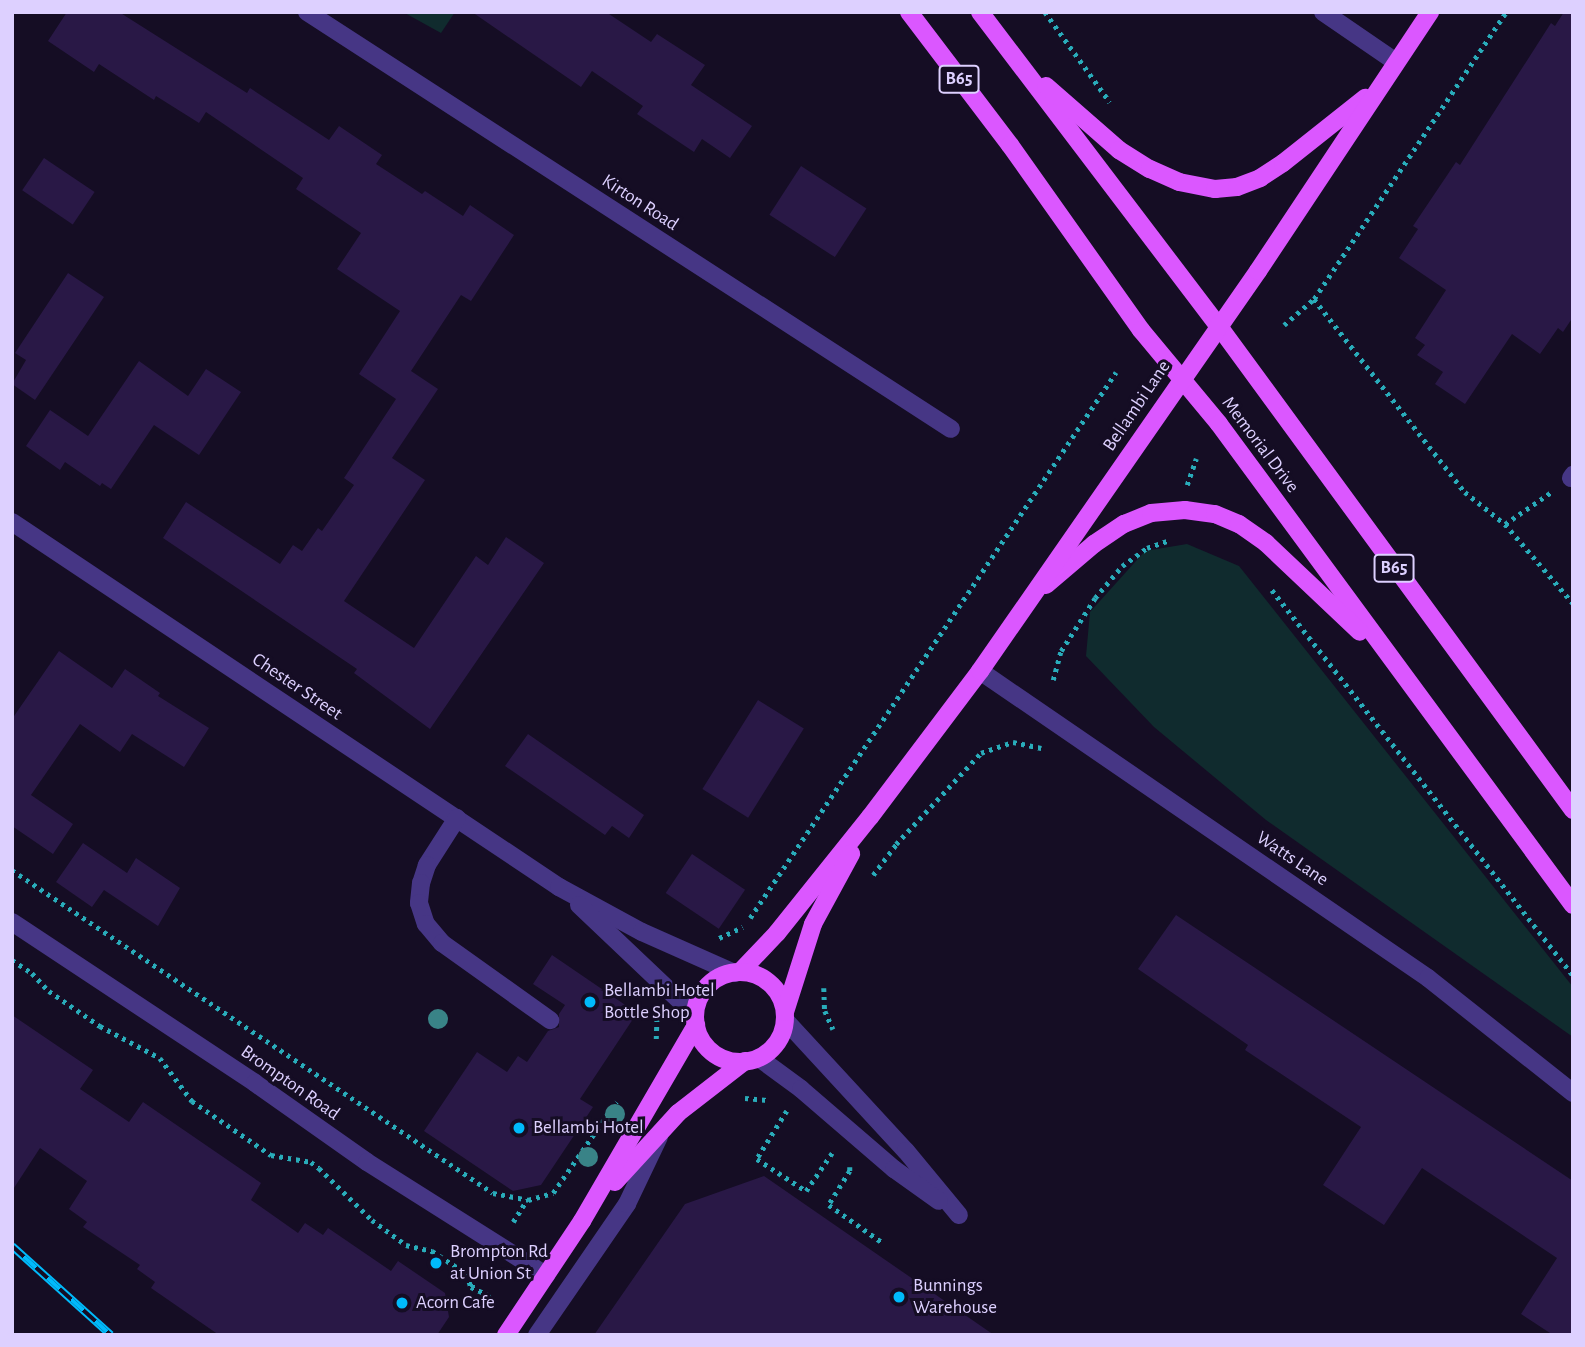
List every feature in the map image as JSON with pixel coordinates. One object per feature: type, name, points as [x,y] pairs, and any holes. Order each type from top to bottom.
[{"type":"main road","name":"Memorial Drive","points":[[909,12],[1010,145],[1141,330],[1219,424],[1573,905]]},
{"type":"main road","name":"Memorial Drive","points":[[980,12],[1218,325],[1573,810]]},
{"type":"main road","name":"Bellambi Lane","points":[[870,817],[980,671],[1265,260],[1430,12]]},
{"type":"main road","points":[[1019,63],[1119,150],[1179,182],[1215,190],[1237,187],[1272,171],[1379,87]]},
{"type":"main road","points":[[1027,602],[1094,544],[1124,524],[1151,513],[1185,510],[1214,514],[1239,524],[1291,563],[1397,669]]},
{"type":"main road","points":[[737,972],[777,933],[870,817]]},
{"type":"main road","points":[[582,1221],[662,1130],[711,1086],[777,1042],[813,924],[870,817]]},
{"type":"main road","points":[[506,1335],[582,1221],[695,1020],[703,992],[722,976],[737,972],[753,974],[775,988],[785,1016]]},
{"type":"main road","points":[[695,1020],[708,1049],[719,1057],[752,1060]]},
{"type":"street","name":"Kirton Road","points":[[307,12],[951,429]]},
{"type":"street","points":[[1323,12],[1396,62]]},
{"type":"street","name":"Chester Street","points":[[12,522],[559,887]]},
{"type":"street","name":"Watts Lane","points":[[980,671],[1428,978],[1573,1093]]},
{"type":"street","points":[[457,818],[423,874],[419,894],[422,914],[433,935],[442,943],[550,1020]]},
{"type":"street","points":[[559,887],[642,932],[737,972]]},
{"type":"street","points":[[559,887],[670,990],[695,1020]]},
{"type":"street","name":"Brompton Road","points":[[12,922],[244,1076],[367,1162],[546,1275]]},
{"type":"street","points":[[752,1060],[793,1083],[894,1169],[959,1215],[906,1152],[817,1057],[785,1016]]},
{"type":"street","points":[[537,1335],[627,1204],[662,1130]]},
{"type":"path","points":[[1045,12],[1112,105]]},
{"type":"path","points":[[1284,325],[1314,299],[1506,12]]},
{"type":"path","points":[[1314,299],[1465,492],[1505,524],[1573,603]]},
{"type":"path","points":[[696,956],[706,943],[745,926],[1116,372]]},
{"type":"path","points":[[1186,486],[1196,459]]},
{"type":"path","points":[[1505,524],[1572,477]]},
{"type":"path","points":[[1053,680],[1061,651],[1071,632],[1122,566],[1147,548],[1183,539]]},
{"type":"path","points":[[1268,583],[1573,975]]},
{"type":"path","points":[[871,878],[896,844],[981,753],[1013,742],[1027,743],[1051,754]]},
{"type":"path","points":[[12,870],[481,1187],[505,1197],[528,1199],[553,1193],[562,1184],[619,1098]]},
{"type":"path","points":[[12,960],[32,973],[49,991],[100,1026],[160,1058],[192,1101],[271,1155],[311,1162],[319,1167],[381,1227],[413,1248],[432,1251],[467,1274],[471,1287],[493,1299]]},
{"type":"path","points":[[817,1057],[837,1035],[825,1011],[824,985]]},
{"type":"path","points":[[655,1044],[658,1006],[670,990]]},
{"type":"path","points":[[775,1104],[793,1083]]},
{"type":"path","points":[[737,1100],[760,1098],[788,1111],[757,1159],[806,1191],[834,1150],[842,1157]]},
{"type":"path","points":[[849,1163],[850,1171],[829,1205],[883,1243]]},
{"type":"green space","points":[[403,12],[455,12],[441,33]]},
{"type":"green space","points":[[1187,544],[1239,566],[1573,987],[1573,1037],[1266,820],[1154,727],[1086,656],[1090,612],[1145,551]]},
{"type":"building","points":[[67,12],[119,12],[247,93],[250,88],[329,140],[339,126],[382,155],[376,164],[422,194],[425,191],[463,216],[470,205],[514,235],[471,301],[461,295],[411,371],[438,389],[392,458],[425,480],[344,601],[414,648],[476,556],[488,565],[506,537],[544,563],[430,729],[354,673],[357,669],[163,538],[186,502],[280,564],[293,545],[302,551],[318,528],[322,531],[354,485],[344,478],[396,399],[359,374],[400,311],[337,269],[361,233],[296,189],[303,178],[206,112],[199,123],[156,96],[154,100],[99,64],[94,72],[48,41]]},
{"type":"building","points":[[472,12],[606,12],[651,42],[657,34],[705,65],[691,85],[752,126],[730,158],[702,139],[694,152],[637,114],[643,106],[592,71],[581,87]]},
{"type":"building","points":[[1564,12],[1573,12],[1573,317],[1563,332],[1558,328],[1540,354],[1512,334],[1465,404],[1435,384],[1443,372],[1417,355],[1425,345],[1415,338],[1446,290],[1399,258],[1418,229],[1413,226],[1456,162],[1460,165],[1551,23],[1555,26]]},
{"type":"building","points":[[44,158],[95,192],[73,224],[22,190]]},
{"type":"building","points":[[801,166],[866,208],[835,257],[769,215]]},
{"type":"building","points":[[68,273],[104,297],[35,400],[12,384],[26,360],[15,353]]},
{"type":"building","points":[[139,361],[188,396],[206,369],[241,392],[199,455],[154,425],[111,489],[102,483],[100,486],[65,462],[60,470],[26,446],[50,410],[88,436]]},
{"type":"building","points":[[59,651],[112,688],[125,669],[160,693],[158,696],[209,728],[184,767],[132,734],[120,752],[80,724],[31,795],[73,824],[53,854],[12,826],[12,719]]},
{"type":"building","points":[[758,700],[804,729],[748,818],[702,789]]},
{"type":"building","points":[[528,734],[644,815],[629,838],[612,826],[605,835],[505,766]]},
{"type":"building","points":[[83,843],[127,873],[136,858],[180,888],[158,926],[104,890],[92,907],[56,882]]},
{"type":"building","points":[[692,854],[745,890],[719,929],[666,893]]},
{"type":"building","points":[[1176,915],[1573,1181],[1573,1335],[1553,1335],[1521,1314],[1557,1258],[1422,1168],[1384,1225],[1323,1185],[1361,1127],[1245,1050],[1248,1045],[1138,969]]},
{"type":"building","points":[[552,955],[637,1013],[580,1099],[593,1107],[541,1185],[513,1191],[424,1131],[477,1052],[507,1072],[518,1056],[527,1062],[548,1031],[559,1027],[559,1014],[565,1005],[533,984]]},
{"type":"building","points":[[12,1015],[93,1070],[80,1089],[129,1122],[143,1102],[261,1183],[251,1200],[298,1233],[305,1223],[323,1235],[328,1228],[391,1271],[398,1261],[445,1293],[449,1317],[437,1335],[219,1335],[151,1288],[155,1282],[137,1269],[140,1265],[83,1227],[87,1222],[69,1209],[87,1181],[40,1148],[12,1191]]},
{"type":"building","points":[[764,1176],[994,1335],[594,1335],[685,1204]]},
{"type":"railway","points":[[12,1246],[111,1335]]},
{"type":"place","name":"Bellambi Hotel Bottle Shop","points":[[590,1002]]},
{"type":"place","name":"Bellambi Hotel","points":[[519,1128]]},
{"type":"place","name":"Brompton Rd at Union St","points":[[436,1263]]},
{"type":"place","name":"Bunnings Warehouse","points":[[899,1297]]},
{"type":"place","name":"Acorn Cafe","points":[[402,1303]]}]
